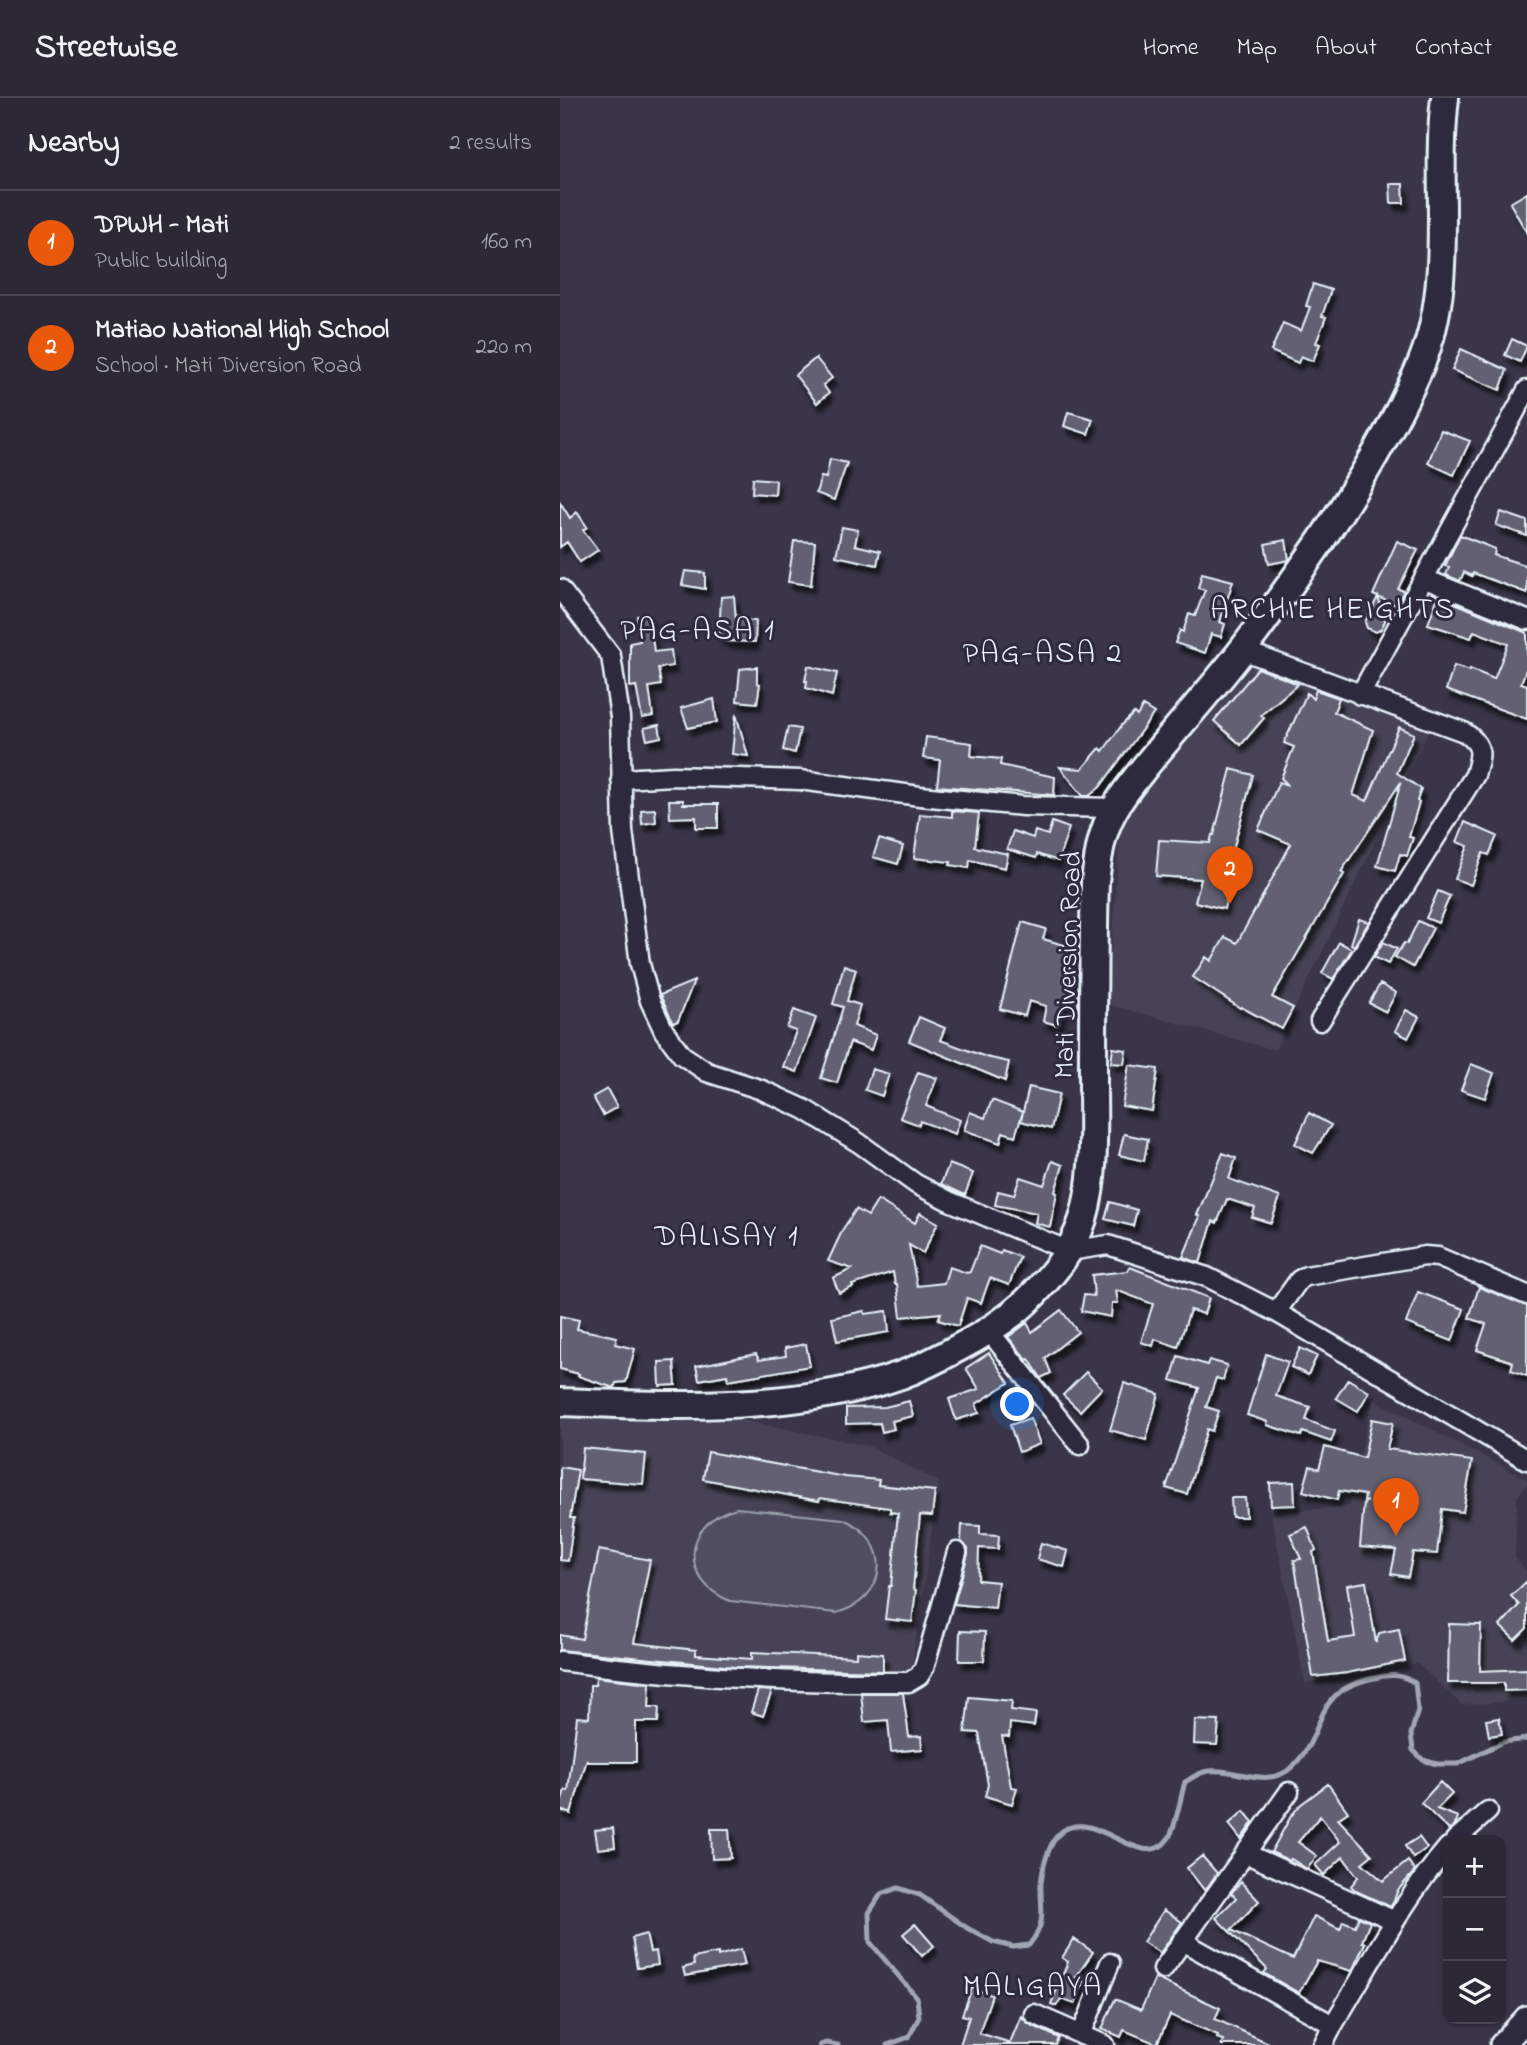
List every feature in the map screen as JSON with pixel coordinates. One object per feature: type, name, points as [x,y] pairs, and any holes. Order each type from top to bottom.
[{"type":"highway","name":"Mati Diversion Road","points":[[560,1402],[697,1405],[803,1396],[853,1388],[901,1375],[989,1331],[1036,1292],[1069,1251],[1083,1219],[1089,1187],[1095,881],[1099,850],[1115,808],[1242,650],[1341,511],[1377,455],[1420,368],[1433,323],[1440,277],[1445,98]]},
{"type":"main road","points":[[1502,2045],[1527,2018]]},
{"type":"street","points":[[1360,695],[1527,390]]},
{"type":"street","points":[[1424,579],[1527,620]]},
{"type":"street","points":[[560,589],[611,656],[620,717],[623,831],[640,964],[650,1001],[664,1031],[682,1055],[708,1072],[762,1090],[804,1109],[859,1143],[916,1184],[949,1201],[1069,1251],[1108,1245],[1207,1277],[1276,1312],[1527,1460]]},
{"type":"street","points":[[1242,650],[1464,732],[1474,739],[1479,748],[1475,775],[1320,1021]]},
{"type":"street","points":[[621,779],[673,776],[800,780],[1023,806],[1115,808]]},
{"type":"street","points":[[1083,1219],[1108,1245]]},
{"type":"street","points":[[1276,1312],[1299,1280],[1306,1276],[1425,1256],[1438,1257],[1527,1295]]},
{"type":"street","points":[[989,1331],[1080,1445]]},
{"type":"street","points":[[560,1661],[631,1670],[754,1679],[909,1682],[919,1676],[924,1668],[957,1552]]},
{"type":"street","points":[[1163,1969],[1289,1792]]},
{"type":"street","points":[[1461,1835],[1488,1811]]},
{"type":"street","points":[[1245,1853],[1395,1921]]},
{"type":"street","points":[[1323,2045],[1395,1921],[1443,1853]]},
{"type":"street","points":[[1182,1941],[1333,2025]]},
{"type":"street","points":[[1081,2035],[1110,1963]]},
{"type":"street","points":[[1034,2014],[1105,2045]]},
{"type":"shaded area","points":[[1249,649],[1431,725],[1275,1050],[1107,1004],[1122,805]]},
{"type":"shaded area","points":[[1373,1399],[1527,1479],[1527,1484],[1517,1497],[1515,1558],[1527,1571],[1527,1700],[1462,1705],[1418,1664],[1305,1683],[1271,1513],[1349,1506]]},
{"type":"shaded area","points":[[560,1418],[733,1418],[869,1446],[939,1482],[910,1680],[560,1660]]},
{"type":"shaded area","points":[[737,1508],[843,1519],[860,1529],[871,1541],[877,1555],[875,1583],[867,1596],[854,1606],[836,1613],[730,1601],[713,1592],[695,1566],[697,1538],[706,1525],[719,1515]]},
{"type":"building","points":[[1390,184],[1403,184],[1404,203],[1391,203]]},
{"type":"building","points":[[1527,193],[1527,233],[1510,203]]},
{"type":"building","points":[[1313,284],[1331,290],[1322,316],[1326,317],[1316,343],[1320,344],[1313,361],[1301,356],[1298,363],[1271,351],[1283,323],[1301,331],[1310,307],[1306,306]]},
{"type":"building","points":[[1512,339],[1527,346],[1520,362],[1505,355]]},
{"type":"building","points":[[1461,349],[1507,370],[1500,390],[1452,370]]},
{"type":"building","points":[[816,358],[832,378],[823,385],[829,393],[817,403],[795,375]]},
{"type":"building","points":[[1068,412],[1093,419],[1088,434],[1064,426]]},
{"type":"building","points":[[1441,430],[1470,441],[1454,475],[1428,463]]},
{"type":"building","points":[[830,459],[847,463],[834,500],[816,493],[821,477],[826,478]]},
{"type":"building","points":[[753,478],[776,480],[775,495],[752,493]]},
{"type":"building","points":[[560,502],[570,518],[577,512],[587,527],[583,530],[598,550],[580,562],[567,542],[560,547]]},
{"type":"building","points":[[1501,512],[1527,521],[1527,536],[1496,525]]},
{"type":"building","points":[[842,527],[858,530],[855,545],[880,551],[877,565],[836,556]]},
{"type":"building","points":[[1460,535],[1495,549],[1494,555],[1527,566],[1527,593],[1473,573],[1472,576],[1464,572],[1460,581],[1446,575],[1449,567],[1445,566]]},
{"type":"building","points":[[1286,540],[1289,560],[1269,564],[1265,544]]},
{"type":"building","points":[[794,541],[815,542],[811,585],[788,582]]},
{"type":"building","points":[[1397,541],[1418,550],[1398,589],[1404,591],[1396,605],[1373,595]]},
{"type":"building","points":[[685,571],[705,573],[705,589],[682,585]]},
{"type":"building","points":[[1202,573],[1233,581],[1220,622],[1225,624],[1221,637],[1211,634],[1205,653],[1175,643],[1180,630],[1183,632],[1189,614],[1195,616],[1205,590],[1198,588]]},
{"type":"building","points":[[734,596],[736,620],[756,621],[755,642],[725,641],[725,638],[719,638],[721,597]]},
{"type":"building","points":[[1438,596],[1527,633],[1527,667],[1521,683],[1527,685],[1527,719],[1446,690],[1454,666],[1494,679],[1508,644],[1474,631],[1471,638],[1428,624]]},
{"type":"building","points":[[1378,597],[1385,621],[1376,632],[1367,628],[1365,622]]},
{"type":"building","points":[[649,614],[654,652],[671,650],[673,666],[658,668],[661,685],[649,687],[653,716],[642,718],[636,686],[630,687],[630,643],[640,641],[637,616]]},
{"type":"building","points":[[808,666],[837,673],[832,696],[806,688]]},
{"type":"building","points":[[757,667],[757,683],[760,684],[757,703],[737,701],[740,669]]},
{"type":"building","points":[[1258,668],[1298,684],[1261,715],[1264,718],[1241,745],[1214,721]]},
{"type":"building","points":[[1316,690],[1339,698],[1334,712],[1373,730],[1353,795],[1367,801],[1399,727],[1414,734],[1397,773],[1421,789],[1409,837],[1413,838],[1407,856],[1400,854],[1395,871],[1377,866],[1401,782],[1341,872],[1344,874],[1272,997],[1293,1008],[1282,1029],[1240,1008],[1193,977],[1206,957],[1211,961],[1225,937],[1237,943],[1291,844],[1258,830],[1279,782],[1288,785],[1281,778],[1294,747],[1284,743],[1307,693],[1313,699]]},
{"type":"building","points":[[714,699],[717,722],[688,728],[681,708]]},
{"type":"building","points":[[1143,706],[1154,713],[1100,787],[1089,796],[1083,796],[1060,767],[1082,769],[1100,748],[1103,751],[1134,713],[1137,716]]},
{"type":"building","points":[[736,714],[748,756],[732,754]]},
{"type":"building","points":[[659,725],[661,737],[647,740],[644,728]]},
{"type":"building","points":[[788,727],[800,729],[795,753],[783,750]]},
{"type":"building","points":[[926,737],[972,743],[971,756],[1001,759],[1000,765],[1055,777],[1054,795],[937,786],[940,760],[923,758]]},
{"type":"building","points":[[1231,769],[1253,775],[1228,869],[1233,871],[1224,909],[1195,902],[1201,879],[1156,876],[1159,840],[1210,843]]},
{"type":"building","points":[[669,800],[683,800],[683,804],[718,804],[718,828],[696,828],[696,817],[670,818]]},
{"type":"building","points":[[655,809],[656,822],[642,824],[641,810]]},
{"type":"building","points":[[952,811],[979,813],[975,847],[1008,854],[1005,868],[970,860],[969,868],[950,865],[951,862],[914,858],[920,814],[952,817]]},
{"type":"building","points":[[1052,822],[1069,828],[1058,861],[1037,854],[1036,858],[1007,849],[1013,831],[1033,838],[1035,831],[1048,835]]},
{"type":"building","points":[[1465,822],[1497,836],[1489,855],[1483,853],[1471,885],[1455,879],[1468,846],[1457,842]]},
{"type":"building","points":[[879,839],[903,846],[898,864],[873,857]]},
{"type":"building","points":[[1438,891],[1450,896],[1438,923],[1426,918]]},
{"type":"building","points":[[1359,919],[1369,922],[1354,946],[1351,944]]},
{"type":"building","points":[[1418,921],[1433,928],[1413,967],[1395,957],[1404,943],[1407,944]]},
{"type":"building","points":[[1022,922],[1046,929],[1043,939],[1075,948],[1069,969],[1074,970],[1072,983],[1057,1025],[1043,1021],[1046,1006],[1029,1001],[1025,1016],[1000,1009]]},
{"type":"building","points":[[1339,942],[1352,949],[1333,979],[1322,973]]},
{"type":"building","points":[[1383,942],[1397,949],[1388,964],[1374,957]]},
{"type":"building","points":[[844,965],[856,969],[847,1001],[860,1005],[854,1026],[876,1035],[871,1050],[850,1042],[837,1083],[821,1078],[843,1007],[833,1004]]},
{"type":"building","points":[[694,981],[678,1021],[673,1023],[660,995]]},
{"type":"building","points":[[1380,984],[1396,993],[1386,1012],[1369,1003]]},
{"type":"building","points":[[794,1010],[816,1018],[797,1072],[783,1067],[796,1031],[787,1028]]},
{"type":"building","points":[[1406,1010],[1419,1017],[1408,1038],[1395,1031]]},
{"type":"building","points":[[919,1017],[945,1028],[940,1040],[986,1057],[1009,1062],[1005,1081],[909,1041]]},
{"type":"building","points":[[1113,1048],[1126,1050],[1124,1064],[1111,1063]]},
{"type":"building","points":[[1471,1064],[1494,1073],[1485,1098],[1461,1090]]},
{"type":"building","points":[[1129,1065],[1158,1069],[1152,1111],[1122,1106]]},
{"type":"building","points":[[872,1069],[889,1074],[882,1096],[865,1090]]},
{"type":"building","points":[[918,1072],[937,1078],[926,1106],[960,1120],[955,1134],[920,1121],[919,1125],[900,1118]]},
{"type":"building","points":[[1029,1087],[1059,1094],[1051,1129],[1021,1121]]},
{"type":"building","points":[[607,1089],[617,1107],[603,1115],[593,1097]]},
{"type":"building","points":[[992,1100],[1023,1112],[1015,1136],[1003,1132],[1000,1143],[964,1130],[970,1112],[985,1118]]},
{"type":"building","points":[[1309,1113],[1331,1125],[1313,1153],[1295,1144]]},
{"type":"building","points":[[1124,1134],[1148,1139],[1144,1161],[1119,1155]]},
{"type":"building","points":[[1223,1153],[1236,1158],[1229,1179],[1280,1197],[1271,1223],[1252,1217],[1255,1208],[1227,1199],[1217,1223],[1213,1221],[1200,1263],[1183,1257]]},
{"type":"building","points":[[1052,1161],[1063,1165],[1055,1192],[1057,1193],[1050,1227],[1035,1223],[1037,1213],[995,1205],[998,1191],[1014,1195],[1020,1177],[1044,1185]]},
{"type":"building","points":[[949,1164],[973,1173],[965,1195],[941,1184]]},
{"type":"building","points":[[878,1200],[915,1223],[920,1213],[938,1223],[923,1253],[909,1245],[917,1286],[944,1283],[949,1267],[970,1272],[980,1246],[1000,1254],[1002,1250],[1020,1257],[1009,1285],[990,1278],[981,1303],[967,1298],[958,1326],[938,1320],[941,1313],[901,1317],[893,1272],[852,1285],[853,1287],[839,1293],[833,1278],[852,1269],[828,1261],[856,1209],[868,1216]]},
{"type":"building","points":[[1110,1202],[1137,1210],[1133,1226],[1105,1219]]},
{"type":"building","points":[[1130,1267],[1209,1298],[1204,1314],[1190,1310],[1178,1347],[1155,1339],[1153,1346],[1141,1342],[1153,1304],[1116,1290],[1118,1303],[1112,1303],[1111,1317],[1081,1311],[1084,1295],[1094,1296],[1092,1275],[1128,1271]]},
{"type":"building","points":[[1479,1287],[1527,1306],[1527,1376],[1511,1370],[1513,1362],[1477,1350],[1486,1324],[1469,1318]]},
{"type":"building","points":[[1418,1292],[1464,1309],[1452,1341],[1406,1323]]},
{"type":"building","points":[[1061,1310],[1078,1332],[1045,1358],[1051,1373],[1041,1378],[1029,1359],[1027,1360],[1008,1337],[1027,1323],[1032,1332]]},
{"type":"building","points":[[864,1311],[865,1314],[887,1311],[889,1332],[837,1341],[832,1318]]},
{"type":"building","points":[[560,1316],[579,1320],[577,1329],[617,1337],[615,1344],[635,1349],[626,1382],[616,1383],[614,1388],[560,1369]]},
{"type":"building","points":[[806,1344],[810,1366],[728,1380],[727,1375],[699,1380],[696,1366],[756,1354],[759,1360],[786,1356],[785,1348]]},
{"type":"building","points":[[1300,1348],[1317,1356],[1308,1375],[1291,1367]]},
{"type":"building","points":[[989,1353],[1009,1383],[976,1404],[979,1413],[956,1420],[949,1399],[979,1389],[966,1368]]},
{"type":"building","points":[[1266,1354],[1288,1362],[1276,1396],[1310,1407],[1306,1420],[1335,1431],[1331,1442],[1303,1432],[1301,1436],[1247,1415]]},
{"type":"building","points":[[1178,1356],[1207,1365],[1209,1360],[1227,1365],[1223,1380],[1216,1378],[1206,1407],[1219,1411],[1212,1431],[1207,1429],[1187,1494],[1166,1488],[1199,1388],[1171,1380]]},
{"type":"building","points":[[674,1361],[676,1385],[660,1386],[659,1362]]},
{"type":"building","points":[[1086,1372],[1102,1388],[1080,1411],[1063,1395]]},
{"type":"building","points":[[1348,1379],[1369,1392],[1358,1411],[1336,1398]]},
{"type":"building","points":[[1124,1383],[1159,1394],[1146,1440],[1110,1430]]},
{"type":"building","points":[[909,1401],[913,1416],[892,1421],[894,1429],[882,1432],[880,1423],[846,1424],[846,1408],[885,1407]]},
{"type":"building","points":[[1030,1418],[1040,1444],[1019,1452],[1010,1425]]},
{"type":"building","points":[[1372,1419],[1393,1423],[1387,1449],[1472,1461],[1463,1512],[1442,1509],[1437,1554],[1413,1552],[1408,1577],[1391,1574],[1396,1550],[1360,1547],[1364,1503],[1368,1501],[1364,1502],[1365,1495],[1339,1491],[1337,1500],[1303,1491],[1310,1466],[1319,1469],[1325,1447],[1364,1458]]},
{"type":"building","points":[[583,1448],[646,1454],[643,1484],[580,1479]]},
{"type":"building","points":[[708,1452],[845,1477],[879,1480],[878,1485],[935,1491],[932,1516],[920,1515],[912,1622],[885,1619],[898,1513],[890,1512],[890,1508],[820,1498],[819,1501],[703,1479]]},
{"type":"building","points":[[560,1467],[578,1470],[570,1518],[574,1518],[568,1561],[560,1560]]},
{"type":"building","points":[[1294,1482],[1295,1505],[1271,1506],[1270,1483]]},
{"type":"building","points":[[1231,1498],[1245,1498],[1246,1517],[1232,1517]]},
{"type":"building","points":[[962,1525],[980,1526],[980,1534],[999,1535],[998,1549],[979,1548],[978,1580],[998,1582],[995,1608],[954,1604],[968,1554],[968,1549],[961,1541]]},
{"type":"building","points":[[1307,1527],[1316,1550],[1313,1552],[1328,1641],[1355,1637],[1347,1585],[1366,1582],[1376,1643],[1379,1633],[1399,1629],[1405,1661],[1313,1677],[1294,1560],[1301,1559],[1290,1534]]},
{"type":"building","points":[[1041,1543],[1068,1551],[1064,1567],[1037,1559]]},
{"type":"building","points":[[599,1550],[650,1560],[634,1643],[696,1650],[696,1655],[752,1659],[752,1652],[856,1657],[856,1652],[883,1654],[883,1671],[735,1667],[560,1650],[560,1635],[582,1639]]},
{"type":"building","points":[[1527,1581],[1527,1628],[1515,1640],[1500,1626],[1519,1605],[1511,1596]]},
{"type":"building","points":[[1449,1624],[1481,1625],[1480,1671],[1527,1669],[1527,1690],[1504,1691],[1504,1683],[1448,1683]]},
{"type":"building","points":[[960,1631],[985,1632],[984,1661],[959,1661]]},
{"type":"building","points":[[596,1677],[650,1683],[649,1707],[659,1707],[658,1722],[636,1722],[636,1762],[587,1762],[587,1759],[571,1814],[560,1810],[560,1806],[565,1790],[568,1791],[577,1717],[589,1718],[590,1685],[595,1685]]},
{"type":"building","points":[[758,1690],[772,1691],[763,1716],[751,1712]]},
{"type":"building","points":[[861,1693],[903,1693],[909,1737],[921,1736],[922,1749],[891,1752],[888,1720],[864,1722]]},
{"type":"building","points":[[969,1697],[1012,1701],[1011,1710],[1036,1713],[1034,1726],[1010,1723],[1009,1737],[1002,1736],[1011,1787],[1017,1788],[1012,1804],[985,1796],[988,1785],[979,1733],[965,1732]]},
{"type":"building","points":[[1499,1718],[1502,1734],[1489,1736],[1486,1720]]},
{"type":"building","points":[[1195,1720],[1219,1721],[1217,1745],[1194,1744]]},
{"type":"building","points":[[1440,1782],[1452,1794],[1437,1809],[1458,1817],[1449,1830],[1421,1803]]},
{"type":"building","points":[[1328,1784],[1348,1812],[1338,1819],[1372,1855],[1362,1863],[1383,1881],[1408,1861],[1415,1871],[1398,1890],[1391,1907],[1356,1891],[1351,1886],[1358,1877],[1343,1857],[1324,1875],[1315,1865],[1340,1842],[1320,1816],[1298,1842],[1317,1856],[1307,1869],[1291,1859],[1290,1861],[1271,1852],[1300,1805]]},
{"type":"building","points":[[1244,1811],[1253,1822],[1241,1839],[1229,1824]]},
{"type":"building","points":[[613,1828],[615,1847],[598,1849],[595,1830]]},
{"type":"building","points":[[711,1829],[729,1829],[731,1858],[712,1859]]},
{"type":"building","points":[[1419,1837],[1427,1848],[1413,1858],[1405,1846]]},
{"type":"building","points":[[1202,1856],[1217,1873],[1205,1891],[1187,1868]]},
{"type":"building","points":[[1241,1882],[1259,1901],[1231,1930],[1293,1959],[1314,1916],[1340,1929],[1343,1921],[1355,1926],[1359,1917],[1370,1922],[1362,1942],[1365,1943],[1352,1971],[1317,1961],[1299,1993],[1264,1973],[1267,1969],[1216,1918],[1236,1898],[1231,1893]]},
{"type":"building","points":[[1164,1910],[1182,1922],[1160,1953],[1143,1942]]},
{"type":"building","points":[[915,1924],[934,1946],[922,1956],[903,1934]]},
{"type":"building","points":[[646,1934],[650,1952],[656,1951],[658,1965],[637,1968],[632,1938]]},
{"type":"building","points":[[1074,1939],[1093,1952],[1076,1977],[1084,1980],[1075,2004],[1061,1999],[1056,2006],[1051,2004],[1068,1962],[1062,1958]]},
{"type":"building","points":[[741,1949],[745,1965],[685,1976],[683,1968],[694,1965],[693,1958],[718,1953],[718,1956]]},
{"type":"building","points":[[1155,1978],[1220,2008],[1215,2019],[1273,2045],[1221,2045],[1223,2040],[1217,2038],[1218,2035],[1170,2015],[1157,2044],[1124,2030],[1121,2037],[1102,2029],[1115,1999],[1141,2010]]},
{"type":"building","points":[[972,1988],[992,1995],[979,2033],[1008,2042],[1007,2045],[960,2045],[969,2017],[962,2015]]},
{"type":"building","points":[[1021,2016],[1029,2024],[1059,2038],[1056,2045],[1009,2045]]},
{"type":"waterway","points":[[887,2045],[909,2037],[919,2017],[917,1998],[870,1942],[869,1913],[881,1894],[898,1888],[920,1895],[967,1928],[993,1942],[1013,1947],[1029,1945],[1040,1926],[1041,1883],[1045,1861],[1054,1840],[1064,1830],[1077,1826],[1091,1827],[1133,1846],[1158,1848],[1171,1835],[1185,1782],[1201,1773],[1215,1771],[1261,1777],[1282,1774],[1304,1753],[1329,1703],[1353,1684],[1374,1678],[1395,1676],[1415,1683],[1418,1710],[1411,1734],[1413,1750],[1423,1760],[1437,1764],[1458,1764],[1503,1742],[1527,1739]]},
{"type":"waterway","points":[[820,2045],[838,2045]]},
{"type":"place","name":"Matiao National High School","points":[[1230,904]]},
{"type":"place","name":"DPWH - Mati","points":[[1396,1536]]},
{"type":"district","name":"ARCHIE HEIGHTS","points":[[1333,608]]},
{"type":"district","name":"PAG-ASA 1","points":[[698,629]]},
{"type":"district","name":"PAG-ASA 2","points":[[1043,652]]},
{"type":"district","name":"DALISAY 1","points":[[727,1235]]},
{"type":"district","name":"MALIGAYA","points":[[1033,1985]]}]
